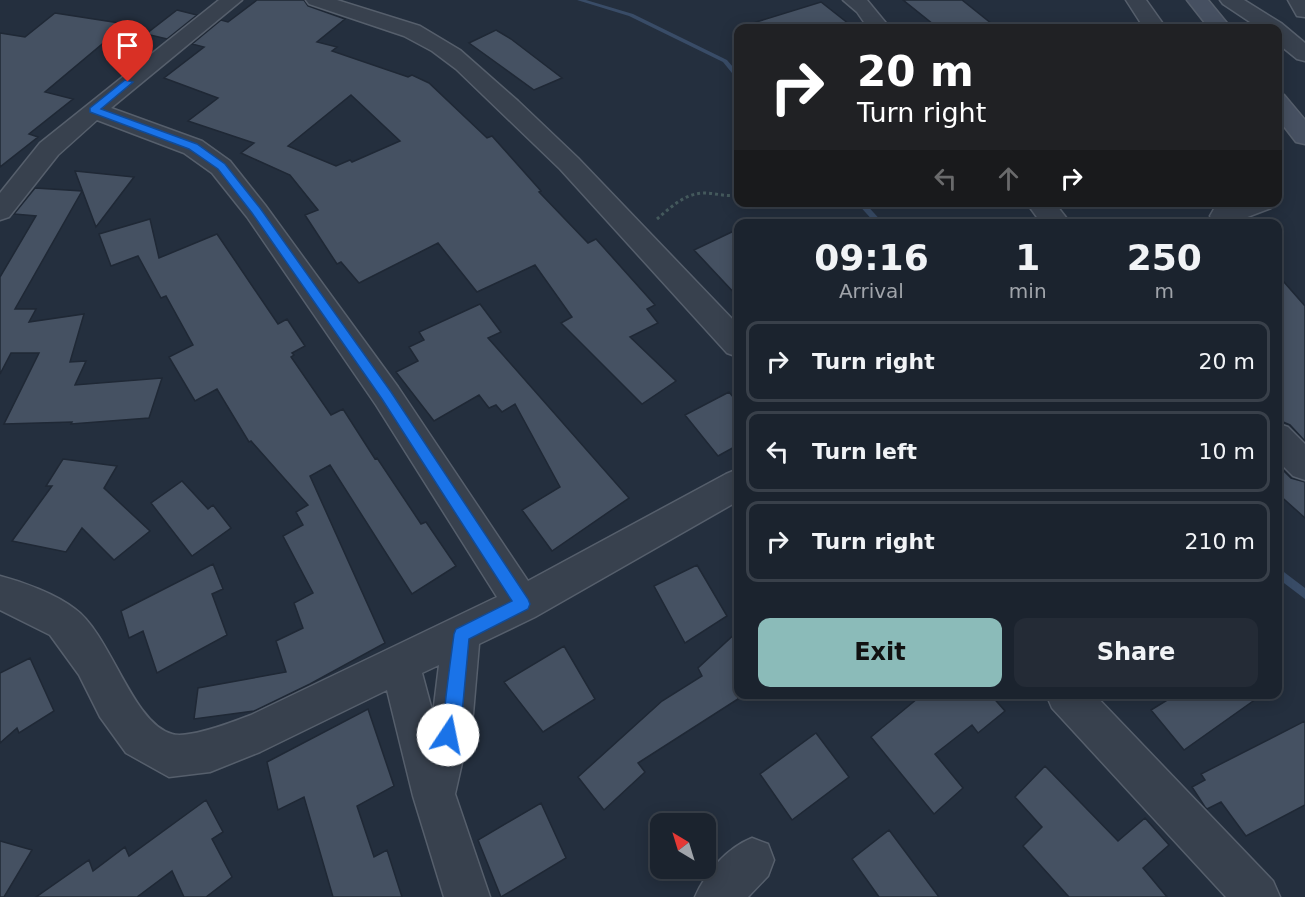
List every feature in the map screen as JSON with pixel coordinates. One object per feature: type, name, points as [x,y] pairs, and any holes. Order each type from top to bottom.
[{"type":"street","points":[[0,211],[49,149],[231,0]]},
{"type":"street","points":[[316,0],[412,32],[441,46],[466,66],[559,151],[734,341]]},
{"type":"street","points":[[1136,0],[1152,24]]},
{"type":"street","points":[[1197,0],[1217,24]]},
{"type":"street","points":[[1230,0],[1266,24]]},
{"type":"street","points":[[1298,0],[1305,11]]},
{"type":"street","points":[[866,3],[877,24]]},
{"type":"street","points":[[1282,36],[1305,54]]},
{"type":"street","points":[[1282,107],[1305,136]]},
{"type":"street","points":[[94,110],[193,147],[221,167],[256,211],[387,396],[522,604]]},
{"type":"street","points":[[1043,207],[1054,219]]},
{"type":"street","points":[[1223,216],[1248,207]]},
{"type":"street","points":[[1282,443],[1305,466]]},
{"type":"street","points":[[0,593],[17,598],[63,622],[93,661],[114,703],[140,739],[169,756],[210,751],[261,732],[522,604],[734,486]]},
{"type":"street","points":[[434,796],[453,714],[461,634]]},
{"type":"street","points":[[400,664],[434,796],[467,897]]},
{"type":"street","points":[[1071,699],[1257,897]]},
{"type":"street","points":[[718,897],[752,860]]},
{"type":"path","points":[[633,231],[657,219],[692,194],[734,196]]},
{"type":"building","points":[[257,0],[304,0],[308,6],[345,19],[317,42],[337,47],[332,51],[408,77],[412,75],[429,83],[487,138],[492,136],[541,191],[539,192],[588,243],[596,239],[655,305],[647,309],[658,323],[630,337],[676,381],[642,404],[561,323],[572,317],[535,265],[477,292],[438,243],[359,283],[341,262],[337,264],[305,215],[318,210],[290,175],[241,153],[254,143],[188,121],[218,98],[164,78],[204,47],[192,44],[221,20],[228,22]],"holes":[[[351,95],[400,141],[352,162],[350,160],[336,166],[288,146]]]},
{"type":"building","points":[[903,0],[962,0],[992,24],[933,24]]},
{"type":"building","points":[[821,2],[849,24],[753,24]]},
{"type":"building","points":[[177,10],[197,15],[167,39],[146,34]]},
{"type":"building","points":[[55,13],[126,24],[45,92],[73,99],[29,134],[38,137],[0,167],[0,33],[25,37]]},
{"type":"building","points":[[496,30],[562,78],[534,90],[469,43]]},
{"type":"building","points":[[75,171],[134,177],[96,227]]},
{"type":"building","points":[[35,188],[82,191],[15,309],[36,309],[29,322],[84,314],[70,362],[86,361],[75,385],[162,378],[149,418],[71,424],[72,422],[4,424],[39,353],[11,353],[0,374],[0,277],[36,216],[14,214]]},
{"type":"building","points":[[150,219],[159,258],[217,234],[278,324],[287,319],[305,346],[292,353],[294,355],[291,357],[331,415],[343,409],[421,524],[426,522],[456,566],[412,594],[330,465],[310,476],[385,643],[310,684],[254,711],[194,719],[198,688],[286,672],[276,641],[303,628],[294,603],[313,593],[283,536],[303,525],[296,512],[308,505],[251,441],[249,442],[217,389],[195,401],[169,357],[193,345],[166,296],[161,298],[138,256],[111,266],[99,234]]},
{"type":"building","points":[[734,231],[734,293],[694,250]]},
{"type":"building","points":[[1282,280],[1305,306],[1305,441],[1290,425],[1282,422]]},
{"type":"building","points":[[480,304],[501,332],[488,338],[629,498],[552,551],[522,510],[560,487],[515,404],[502,412],[496,405],[489,408],[479,395],[434,421],[396,372],[418,361],[409,347],[424,340],[419,332]]},
{"type":"building","points":[[729,392],[734,398],[734,447],[718,456],[685,415]]},
{"type":"building","points":[[63,459],[117,466],[104,488],[150,531],[114,560],[82,528],[66,552],[12,541],[52,486],[46,486]]},
{"type":"building","points":[[1282,469],[1291,478],[1305,482],[1305,518],[1282,497]]},
{"type":"building","points":[[182,481],[208,509],[213,505],[231,528],[192,556],[151,503]]},
{"type":"building","points":[[213,564],[223,589],[212,594],[227,635],[157,673],[143,631],[129,638],[121,611]]},
{"type":"building","points":[[697,565],[727,616],[685,643],[654,586]]},
{"type":"building","points":[[734,635],[734,699],[738,699],[638,763],[645,772],[604,810],[578,777],[662,701],[702,676],[698,668]]},
{"type":"building","points":[[564,646],[595,699],[543,732],[504,682]]},
{"type":"building","points":[[30,658],[54,711],[19,733],[17,728],[0,743],[0,673]]},
{"type":"building","points":[[917,699],[994,699],[1005,711],[978,733],[972,725],[935,754],[963,788],[934,814],[871,737]]},
{"type":"building","points":[[1169,699],[1256,699],[1184,750],[1151,710]]},
{"type":"building","points":[[368,709],[394,786],[357,806],[374,857],[387,850],[402,897],[333,897],[304,797],[278,810],[267,762]]},
{"type":"building","points":[[1305,721],[1305,805],[1246,836],[1221,802],[1207,809],[1205,807],[1192,787],[1205,780],[1201,774]]},
{"type":"building","points":[[816,733],[849,777],[792,820],[760,774]]},
{"type":"building","points":[[1045,766],[1118,841],[1145,818],[1169,845],[1143,868],[1167,897],[1069,897],[1023,846],[1042,827],[1015,797]]},
{"type":"building","points":[[206,800],[223,832],[212,839],[232,877],[206,897],[184,897],[172,871],[137,897],[36,897],[89,860],[93,871],[125,847],[129,856]]},
{"type":"building","points":[[541,803],[566,858],[501,897],[478,840]]},
{"type":"building","points":[[889,830],[939,897],[879,897],[852,859]]},
{"type":"building","points":[[0,841],[32,850],[4,897],[0,897]]},
{"type":"waterway","points":[[580,0],[631,15],[725,61],[734,72]]},
{"type":"waterway","points":[[864,207],[876,219]]},
{"type":"waterway","points":[[1282,575],[1305,594]]},
{"type":"route","points":[[128,82],[94,110],[193,147],[221,167],[256,211],[387,396],[522,604],[461,634],[453,714],[448,735]]}]
